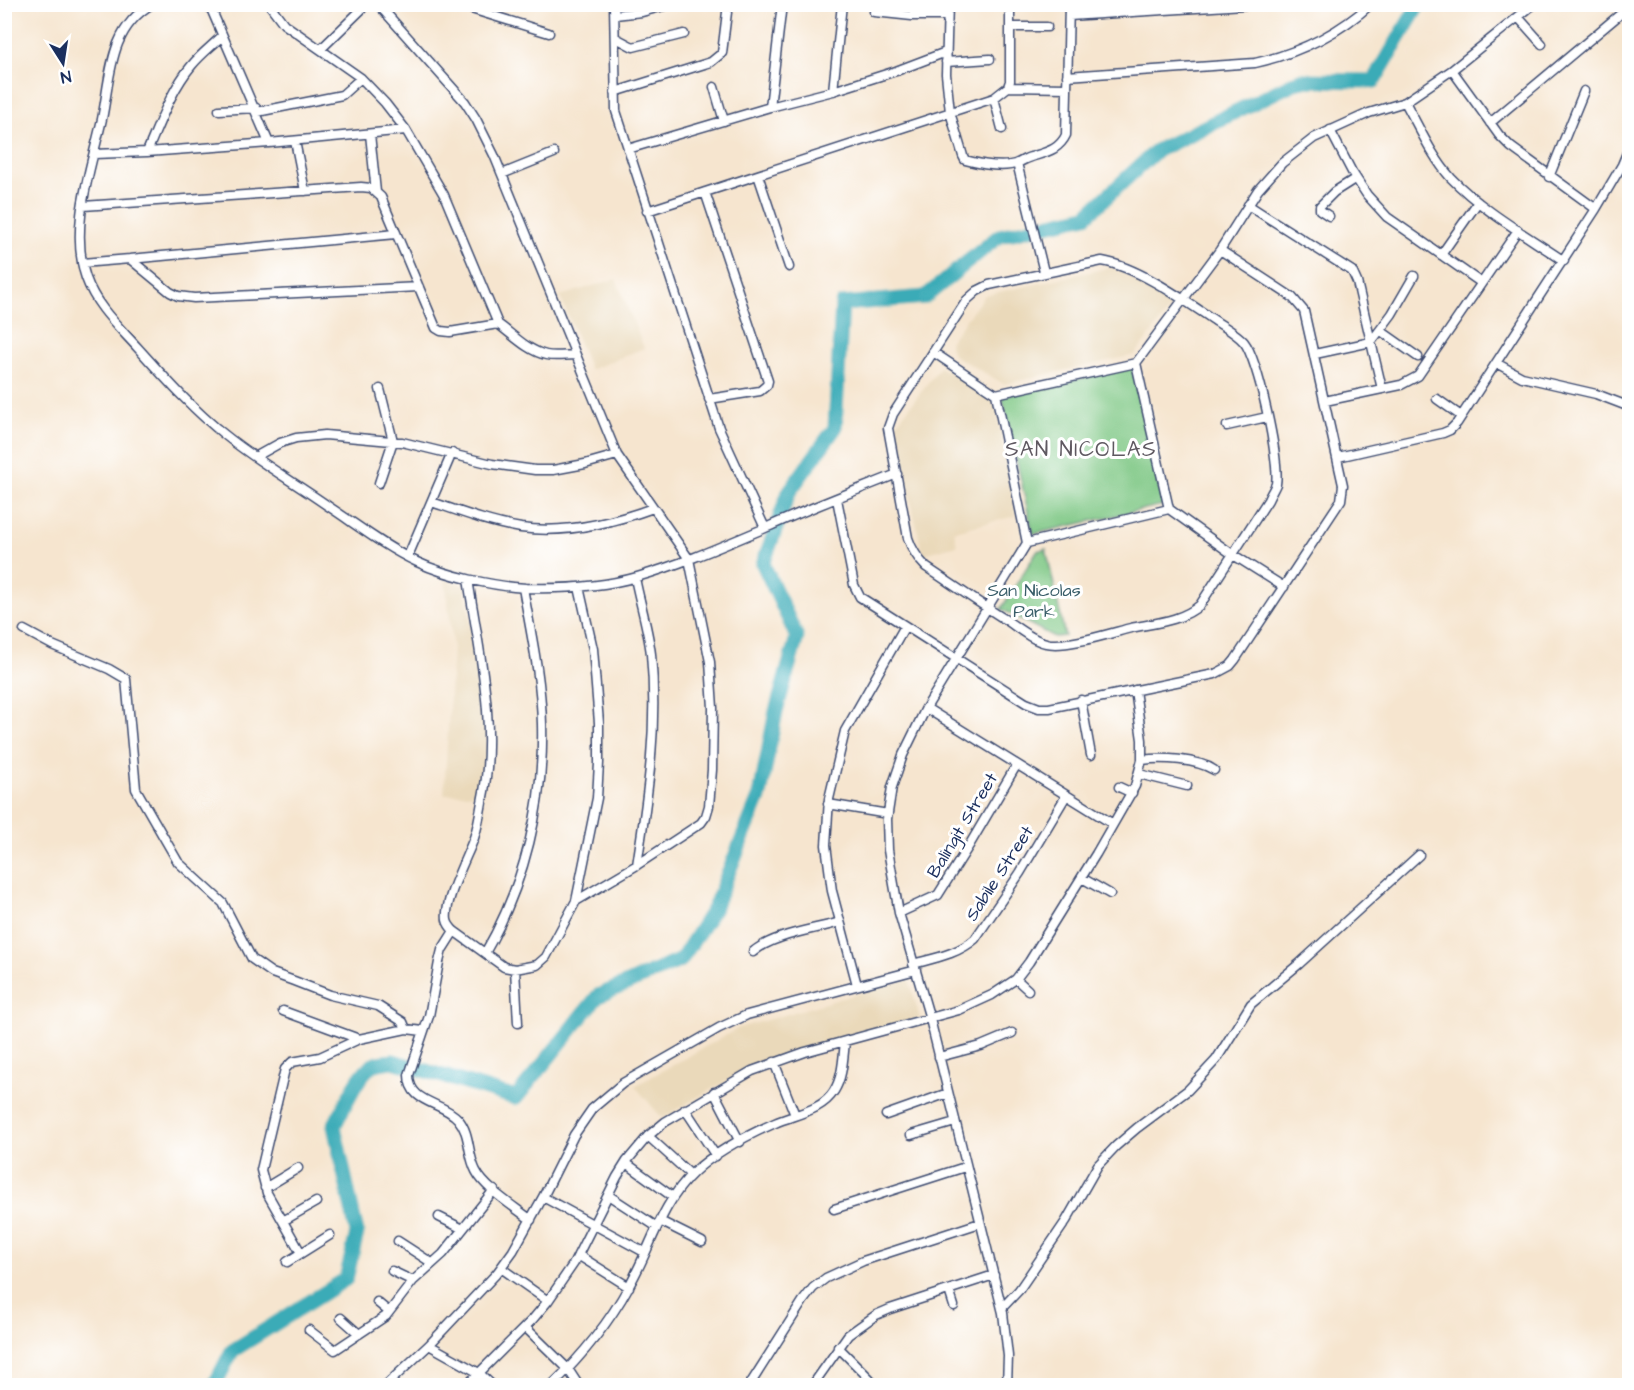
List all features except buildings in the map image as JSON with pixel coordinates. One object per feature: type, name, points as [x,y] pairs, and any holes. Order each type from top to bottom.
[{"type":"street","points":[[152,4],[139,12],[119,37],[113,55],[109,87],[83,206],[80,232],[82,263],[93,296],[100,307],[197,409],[224,434],[378,539],[419,563],[468,579],[523,588],[579,587],[635,578],[689,559],[897,474]]},
{"type":"street","points":[[209,4],[269,143]]},
{"type":"street","points":[[269,4],[284,24],[361,78],[406,130],[444,195],[498,324],[528,347],[537,351],[547,355],[575,356]]},
{"type":"street","points":[[378,4],[465,102],[481,128],[617,455],[689,559],[710,662],[713,708],[712,770],[706,816],[694,829],[576,902]]},
{"type":"street","points":[[455,4],[549,33]]},
{"type":"street","points":[[614,4],[616,111],[719,428],[768,526]]},
{"type":"street","points":[[615,15],[642,12],[671,4]]},
{"type":"street","points":[[615,92],[711,62],[722,53],[728,4]]},
{"type":"street","points":[[833,91],[842,4]]},
{"type":"street","points":[[948,4],[946,62],[950,112],[965,160],[985,164],[1017,163],[1049,152],[1063,142],[1066,135],[1069,4]]},
{"type":"street","points":[[647,210],[994,98],[1008,87],[1010,81],[1010,4]]},
{"type":"street","points":[[1068,16],[1260,4]]},
{"type":"street","points":[[1067,76],[1263,61],[1297,51],[1332,34],[1355,19],[1371,4]]},
{"type":"street","points":[[996,394],[1136,363],[1220,250],[1258,190],[1282,164],[1314,138],[1330,130],[1368,113],[1406,102],[1452,70],[1534,4]]},
{"type":"street","points":[[770,107],[780,5]]},
{"type":"street","points":[[1490,123],[1629,6]]},
{"type":"street","points":[[321,49],[362,9]]},
{"type":"street","points":[[874,12],[912,16],[948,16]]},
{"type":"street","points":[[1518,17],[1542,44]]},
{"type":"street","points":[[1010,27],[1047,27]]},
{"type":"street","points":[[615,38],[633,47],[684,34]]},
{"type":"street","points":[[147,152],[171,96],[180,81],[193,63],[222,36]]},
{"type":"street","points":[[628,149],[833,91],[892,73],[946,52]]},
{"type":"street","points":[[946,62],[990,58]]},
{"type":"street","points":[[1452,70],[1490,123],[1511,147],[1549,177],[1596,209]]},
{"type":"street","points":[[219,110],[256,110],[342,95],[361,78]]},
{"type":"street","points":[[714,87],[723,121]]},
{"type":"street","points":[[1008,87],[1067,88]]},
{"type":"street","points":[[1549,177],[1584,91]]},
{"type":"street","points":[[994,98],[1002,129]]},
{"type":"street","points":[[1406,102],[1440,164],[1450,177],[1478,201],[1564,261]]},
{"type":"street","points":[[94,154],[296,141],[406,130]]},
{"type":"street","points":[[1330,130],[1367,195],[1387,217],[1480,282]]},
{"type":"street","points":[[370,134],[376,192]]},
{"type":"street","points":[[296,141],[305,191]]},
{"type":"street","points":[[1338,457],[1450,430],[1564,261],[1622,165],[1629,146]]},
{"type":"street","points":[[502,174],[554,153]]},
{"type":"street","points":[[1017,163],[1044,272]]},
{"type":"street","points":[[758,175],[789,267]]},
{"type":"street","points":[[1329,216],[1320,210],[1320,206],[1334,192],[1356,178]]},
{"type":"street","points":[[83,206],[371,188],[381,197],[433,323],[441,331],[450,332],[498,324]]},
{"type":"street","points":[[705,192],[768,381],[764,389],[760,391],[709,399]]},
{"type":"street","points":[[1441,255],[1478,201]]},
{"type":"street","points":[[1248,205],[1352,271],[1358,282],[1382,389]]},
{"type":"street","points":[[1325,401],[1401,385],[1418,376],[1480,282],[1518,230]]},
{"type":"street","points":[[82,263],[396,234]]},
{"type":"street","points":[[837,499],[857,594],[864,601],[1026,703],[1039,708],[1049,708],[1215,674],[1230,666],[1341,500],[1343,485],[1307,319],[1299,304],[1292,297],[1220,250]]},
{"type":"street","points":[[130,259],[170,292],[178,296],[194,298],[419,287]]},
{"type":"street","points":[[1102,261],[1115,263],[1183,299],[1244,343],[1256,370],[1276,466],[1276,484],[1268,500],[1200,605],[1193,611],[1175,618],[1059,644],[1046,643],[1032,637],[926,567],[912,550],[908,538],[888,437],[890,419],[967,300],[976,291],[989,285],[1044,272],[1102,261]]},
{"type":"street","points":[[1315,354],[1371,342],[1381,331],[1414,276]]},
{"type":"street","points":[[1381,331],[1418,357]]},
{"type":"street","points":[[933,352],[996,394],[1027,543],[926,708],[903,755],[892,787],[888,814],[888,850],[899,913],[930,1019],[965,1167],[1002,1308],[1008,1356],[1007,1386]]},
{"type":"street","points":[[1136,363],[1169,509],[1232,554],[1284,587]]},
{"type":"street","points":[[1496,363],[1522,377],[1596,394],[1629,407]]},
{"type":"street","points":[[379,483],[393,441],[380,389]]},
{"type":"street","points":[[1437,399],[1461,416]]},
{"type":"street","points":[[1227,426],[1267,417]]},
{"type":"street","points":[[255,457],[280,443],[309,436],[393,441],[501,465],[535,470],[553,470],[617,455]]},
{"type":"street","points":[[408,556],[452,453]]},
{"type":"street","points":[[432,502],[472,517],[522,528],[553,529],[592,525],[653,508]]},
{"type":"street","points":[[1027,543],[1169,509]]},
{"type":"street","points":[[635,578],[651,652],[654,731],[651,777],[637,865]]},
{"type":"street","points":[[468,579],[484,681],[488,733],[486,785],[475,835],[453,890],[447,917],[454,931],[504,967],[515,969],[537,965],[546,957],[576,902],[597,798],[599,723],[593,649],[579,587]]},
{"type":"street","points":[[485,953],[498,930],[519,879],[528,849],[541,775],[542,723],[537,665],[523,588]]},
{"type":"street","points":[[857,985],[832,891],[826,845],[828,804],[844,731],[905,626]]},
{"type":"street","points":[[24,630],[126,679],[136,789],[178,862],[223,903],[252,959],[272,973],[330,995],[378,1006],[396,1017],[406,1029]]},
{"type":"street","points":[[466,1386],[548,1301],[578,1255],[626,1163],[648,1136],[685,1109],[752,1071],[805,1052],[959,1010],[992,995],[1016,980],[1082,878],[1132,793],[1142,760],[1142,740],[1135,690]]},
{"type":"street","points":[[1082,700],[1091,755]]},
{"type":"street","points":[[926,708],[1016,766],[1113,824]]},
{"type":"street","points":[[1142,760],[1167,758],[1208,766],[1214,770]]},
{"type":"street","name":"Balingit Street","points":[[899,913],[938,895],[1016,766]]},
{"type":"street","points":[[1139,774],[1187,786]]},
{"type":"street","points":[[1119,787],[1132,793]]},
{"type":"street","name":"Sabile Street","points":[[385,1386],[429,1345],[501,1268],[531,1220],[574,1135],[592,1109],[622,1083],[718,1028],[747,1015],[857,985],[914,967],[966,946],[975,939],[1020,873],[1066,796]]},
{"type":"street","points":[[828,804],[888,814]]},
{"type":"street","points":[[1002,1308],[1032,1272],[1066,1221],[1098,1165],[1137,1128],[1188,1090],[1216,1060],[1251,1004],[1299,964],[1419,855]]},
{"type":"street","points":[[1082,878],[1110,894]]},
{"type":"street","points":[[753,952],[778,939],[840,922]]},
{"type":"street","points":[[454,931],[442,950],[429,1016],[410,1075],[411,1087],[417,1096],[452,1113],[461,1123],[467,1135],[478,1176],[531,1220]]},
{"type":"street","points":[[515,969],[518,1023]]},
{"type":"street","points":[[1016,980],[1028,990]]},
{"type":"street","points":[[283,1011],[359,1039]]},
{"type":"street","points":[[301,1252],[265,1188],[261,1170],[285,1069],[292,1062],[320,1058],[359,1039],[406,1029],[423,1031]]},
{"type":"street","points":[[939,1057],[981,1046],[1012,1033]]},
{"type":"street","points":[[551,1386],[608,1320],[629,1287],[658,1224],[674,1197],[691,1175],[740,1142],[777,1122],[823,1103],[835,1091],[842,1070],[845,1042]]},
{"type":"street","points":[[774,1062],[795,1115]]},
{"type":"street","points":[[714,1092],[740,1142]]},
{"type":"street","points":[[886,1115],[948,1093]]},
{"type":"street","points":[[685,1109],[716,1156]]},
{"type":"street","points":[[911,1136],[955,1122]]},
{"type":"street","points":[[648,1136],[691,1175]]},
{"type":"street","points":[[626,1163],[674,1197]]},
{"type":"street","points":[[834,1209],[965,1167]]},
{"type":"street","points":[[265,1188],[298,1168]]},
{"type":"street","points":[[309,1330],[335,1350],[389,1312],[413,1281],[443,1254],[494,1190]]},
{"type":"street","points":[[608,1195],[658,1224],[702,1242]]},
{"type":"street","points":[[543,1197],[645,1252]]},
{"type":"street","points":[[283,1221],[316,1202]]},
{"type":"street","points":[[440,1217],[463,1229]]},
{"type":"street","points":[[761,1386],[751,1383],[803,1301],[813,1288],[826,1278],[863,1261],[980,1223]]},
{"type":"street","points":[[287,1262],[330,1235]]},
{"type":"street","points":[[398,1241],[432,1263]]},
{"type":"street","points":[[578,1255],[629,1287]]},
{"type":"street","points":[[501,1268],[548,1301]]},
{"type":"street","points":[[392,1271],[413,1281]]},
{"type":"street","points":[[812,1386],[848,1335],[876,1316],[890,1309],[994,1275]]},
{"type":"street","points":[[949,1290],[954,1306]]},
{"type":"street","points":[[377,1302],[389,1312]]},
{"type":"street","points":[[340,1318],[359,1334]]},
{"type":"street","points":[[525,1327],[568,1369],[579,1386]]},
{"type":"street","points":[[429,1345],[479,1373],[493,1386]]},
{"type":"street","points":[[838,1347],[870,1379]]},
{"type":"shaded area","points":[[1112,267],[1166,297],[1170,309],[1135,355],[1004,384],[953,355],[949,342],[985,295]]},
{"type":"shaded area","points":[[616,279],[644,348],[590,370],[560,296]]},
{"type":"shaded area","points":[[940,367],[995,401],[1016,516],[954,531],[957,545],[923,554],[894,427]]},
{"type":"shaded area","points":[[445,579],[464,585],[485,703],[487,739],[480,794],[444,794],[453,647]]},
{"type":"shaded area","points":[[909,979],[920,1018],[740,1073],[662,1118],[635,1086],[739,1028]]},
{"type":"green space","points":[[1132,367],[1163,505],[1033,534],[1002,396]]},
{"type":"green space","name":"San Nicolas Park","points":[[1046,549],[1065,636],[1054,637],[1001,609],[1037,551]]},
{"type":"waterway","points":[[214,1386],[232,1351],[346,1279],[357,1233],[334,1126],[355,1086],[370,1067],[378,1063],[393,1061],[516,1098],[598,996],[681,960],[714,908],[760,795],[776,711],[797,637],[763,564],[789,492],[835,428],[842,304],[925,297],[999,236],[1086,216],[1156,151],[1300,80],[1374,81],[1419,4]]},
{"type":"district","name":"SAN NICOLAS","points":[[1081,449]]}]
